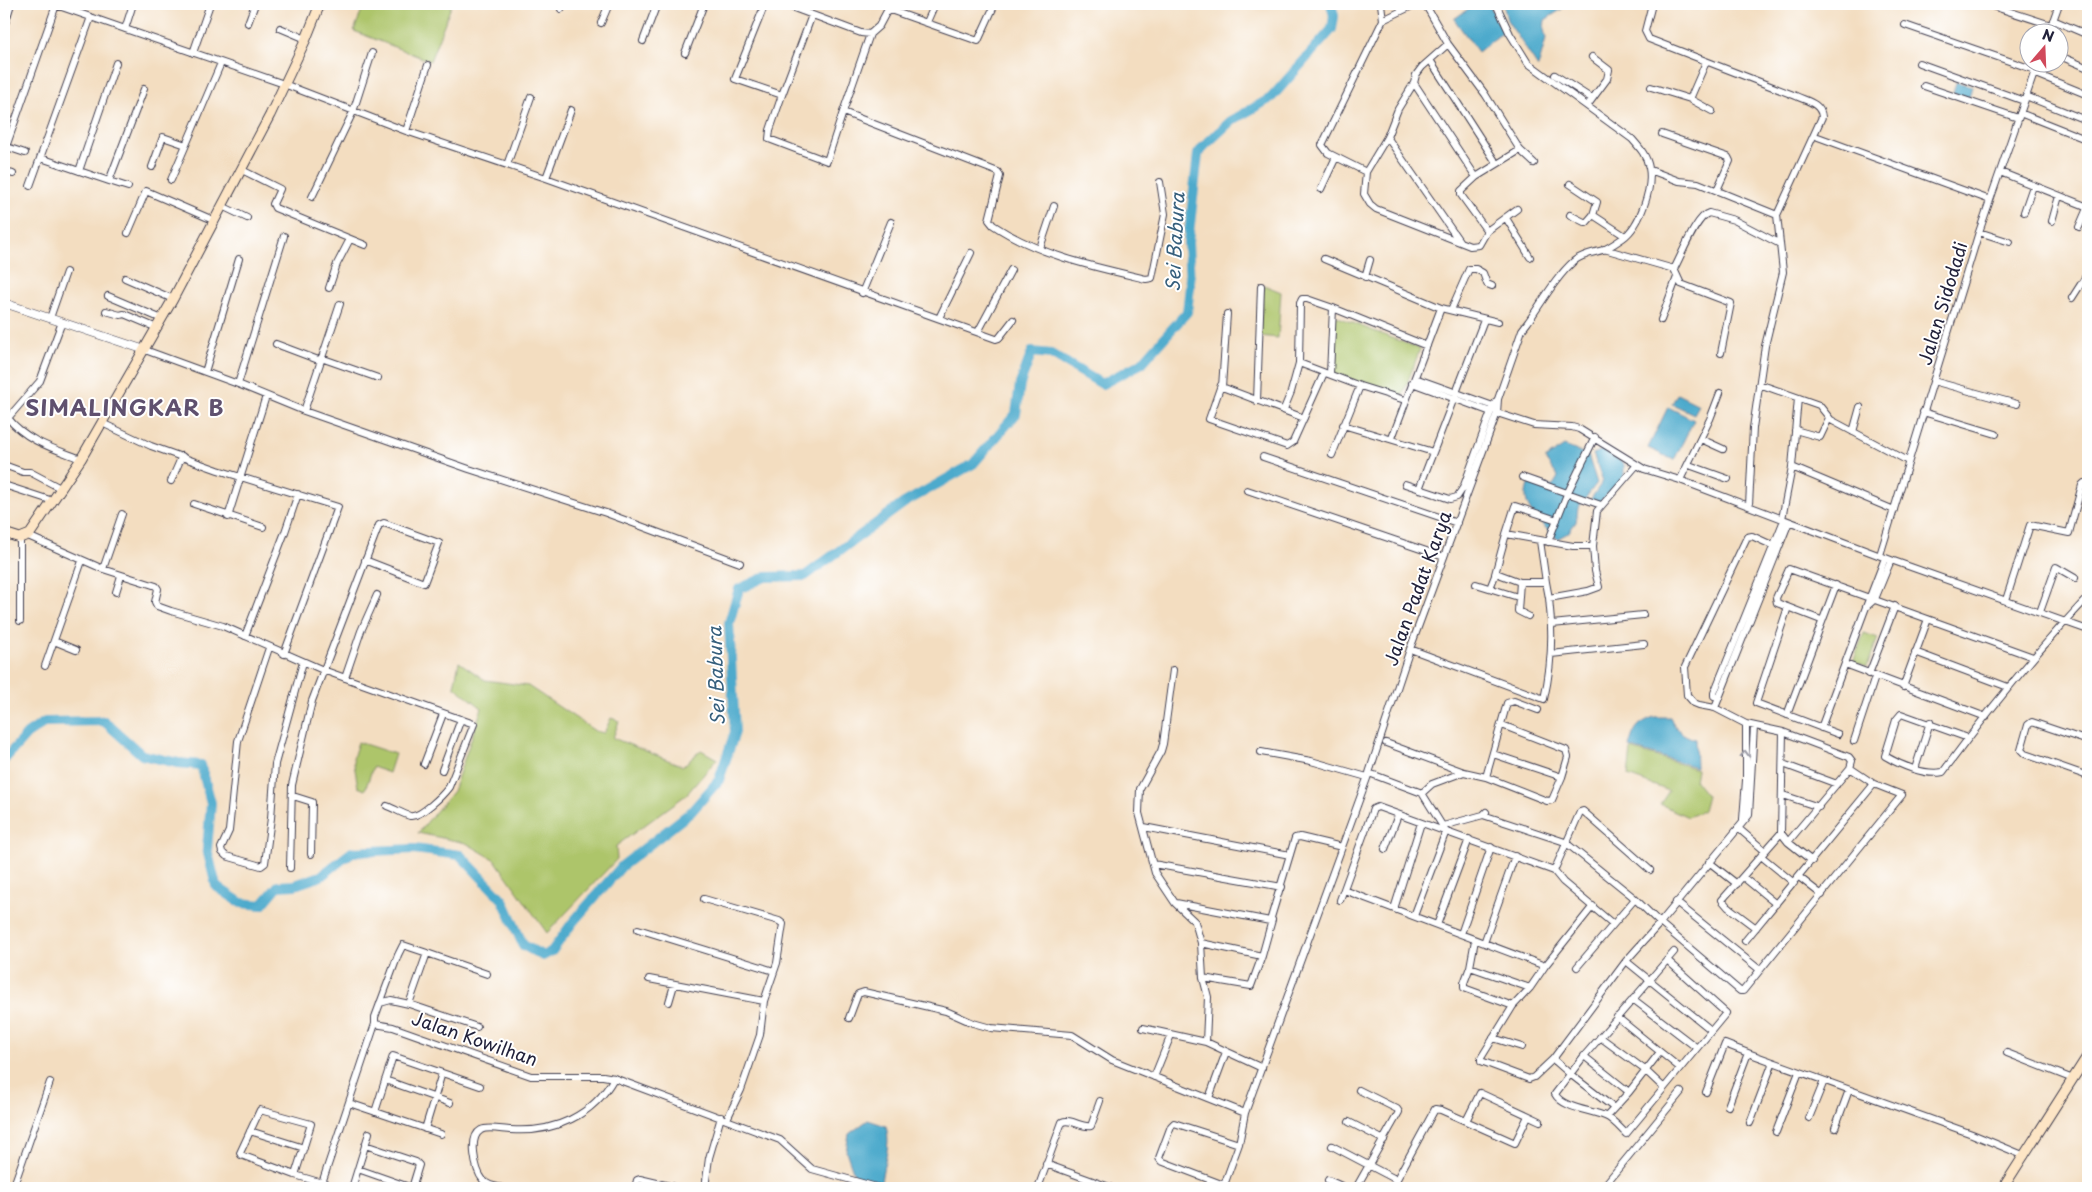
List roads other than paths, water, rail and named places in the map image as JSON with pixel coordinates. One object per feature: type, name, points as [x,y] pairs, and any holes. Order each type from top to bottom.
[{"type":"main road","points":[[4,533],[24,537],[54,502],[81,459],[157,328],[242,170],[306,39],[320,4]]},
{"type":"main road","points":[[2003,1188],[2088,1055]]},
{"type":"street","points":[[4,27],[11,4]]},
{"type":"street","points":[[25,153],[5,147],[54,4],[284,84],[352,112],[546,178],[862,293],[997,339],[1013,320]]},
{"type":"street","points":[[124,29],[133,4]]},
{"type":"street","points":[[193,53],[210,4]]},
{"type":"street","points":[[248,23],[255,4]]},
{"type":"street","points":[[601,23],[609,4]]},
{"type":"street","points":[[643,41],[658,4]]},
{"type":"street","points":[[685,53],[704,4]]},
{"type":"street","points":[[765,4],[735,79],[782,95]]},
{"type":"street","points":[[783,4],[861,33],[870,34]]},
{"type":"street","points":[[926,22],[934,4]]},
{"type":"street","points":[[812,15],[782,95],[769,138],[827,161],[870,34],[879,26],[886,13],[890,11],[978,40],[995,4]]},
{"type":"street","points":[[1366,172],[1324,151],[1322,145],[1383,20],[1381,4]]},
{"type":"street","points":[[1383,20],[1416,4]]},
{"type":"street","points":[[1425,4],[1448,44],[1485,94],[1520,150],[1534,163]]},
{"type":"street","points":[[1404,484],[1450,499],[1457,497],[1463,488],[1494,411],[1522,330],[1566,268],[1576,259],[1604,249],[1625,236],[1635,225],[1647,195],[1650,170],[1642,149],[1632,139],[1528,63],[1510,34],[1496,4]]},
{"type":"street","points":[[1652,4],[1645,31],[1647,38],[1796,96],[1817,106],[1821,110],[1822,117],[1777,215],[1783,272],[1769,323],[1759,384],[1752,446],[1749,505]]},
{"type":"street","points":[[1986,4],[2049,22]]},
{"type":"street","points":[[2052,22],[2059,4]]},
{"type":"street","points":[[30,186],[91,17]]},
{"type":"street","points":[[1905,25],[2020,67]]},
{"type":"street","points":[[280,28],[306,39]]},
{"type":"street","points":[[2070,29],[2088,35]]},
{"type":"street","points":[[1448,44],[1416,75],[1414,83],[1398,109],[1387,137],[1366,172],[1364,194],[1370,204],[1391,216],[1461,243],[1478,246],[1487,231],[1517,209]]},
{"type":"street","points":[[312,197],[352,112],[372,53]]},
{"type":"street","points":[[1587,106],[1591,98],[1607,79],[1609,70],[1592,57]]},
{"type":"street","points":[[1430,60],[1497,164]]},
{"type":"street","points":[[2070,60],[2088,68]]},
{"type":"street","points":[[1690,99],[1706,62]]},
{"type":"street","points":[[79,171],[116,63]]},
{"type":"street","points":[[170,180],[221,63]]},
{"type":"street","points":[[1919,63],[2084,119]]},
{"type":"street","points":[[406,131],[428,65]]},
{"type":"street","points":[[2035,72],[2088,95]]},
{"type":"street","name":"Jalan Sidodadi","points":[[1821,728],[1866,607],[1881,577],[1894,510],[1908,461],[1979,232],[2035,72]]},
{"type":"street","points":[[1555,75],[1591,98]]},
{"type":"street","points":[[1414,83],[1476,177]]},
{"type":"street","points":[[1924,86],[2088,140]]},
{"type":"street","points":[[1651,87],[1690,99],[1712,111]]},
{"type":"street","points":[[109,181],[144,89]]},
{"type":"street","points":[[507,165],[531,97]]},
{"type":"street","points":[[546,178],[571,110]]},
{"type":"street","points":[[843,112],[998,172],[1000,176],[990,216],[991,222],[1001,230],[1040,248],[1096,268],[1152,278],[1165,214],[1160,182]]},
{"type":"street","points":[[1662,134],[1728,156],[1730,161],[1717,190]]},
{"type":"street","points":[[152,167],[163,137],[186,145]]},
{"type":"street","points":[[1387,137],[1461,243]]},
{"type":"street","points":[[1818,137],[1990,200]]},
{"type":"street","points":[[1487,231],[1461,193],[1462,188],[1476,177],[1520,150]]},
{"type":"street","points":[[1321,189],[1336,157]]},
{"type":"street","points":[[41,158],[128,187]]},
{"type":"street","points":[[242,170],[280,189],[273,204],[275,208],[365,246]]},
{"type":"street","points":[[1650,170],[1679,181],[1698,183],[1777,215]]},
{"type":"street","points":[[4,171],[13,174]]},
{"type":"street","points":[[2000,172],[2088,206],[2079,228]]},
{"type":"street","points":[[1570,184],[1598,202],[1593,215],[1586,223],[1570,215]]},
{"type":"street","points":[[2024,212],[2033,186]]},
{"type":"street","points":[[128,233],[146,191],[214,220]]},
{"type":"street","points":[[2052,221],[2059,196]]},
{"type":"street","points":[[222,206],[247,218]]},
{"type":"street","points":[[1040,248],[1054,206]]},
{"type":"street","points":[[1721,353],[1731,303],[1681,284],[1676,277],[1674,269],[1701,217],[1706,213],[1734,220],[1780,244]]},
{"type":"street","points":[[1593,215],[1625,236]]},
{"type":"street","points":[[1506,218],[1530,257]]},
{"type":"street","points":[[862,293],[890,222]]},
{"type":"street","points":[[1979,232],[2010,242]]},
{"type":"street","points":[[238,384],[284,236]]},
{"type":"street","points":[[328,288],[337,264],[350,239]]},
{"type":"street","points":[[1604,249],[1674,269]]},
{"type":"street","points":[[939,318],[971,254]]},
{"type":"street","points":[[205,372],[239,259]]},
{"type":"street","points":[[1324,259],[1441,308],[1498,322]]},
{"type":"street","points":[[1365,277],[1370,260]]},
{"type":"street","points":[[1451,310],[1470,269],[1483,273],[1487,284],[1492,286]]},
{"type":"street","points":[[978,332],[1010,270]]},
{"type":"street","points":[[50,318],[66,272]]},
{"type":"street","points":[[2072,298],[2088,273]]},
{"type":"street","points":[[1661,320],[1676,277]]},
{"type":"street","points":[[125,278],[173,299]]},
{"type":"street","points":[[1257,402],[1261,286]]},
{"type":"street","points":[[108,296],[162,318]]},
{"type":"street","points":[[1284,409],[1299,363],[1302,300],[1307,299],[1333,308],[1427,346]]},
{"type":"street","points":[[4,303],[144,350],[304,410],[469,468],[606,513],[740,563]]},
{"type":"street","points":[[304,410],[340,304]]},
{"type":"street","points":[[1227,314],[1221,385],[1209,419],[1287,446],[1293,442],[1327,373],[1333,308]]},
{"type":"street","points":[[1392,438],[1441,308]]},
{"type":"street","points":[[106,311],[120,315],[124,314],[157,328]]},
{"type":"street","points":[[1419,489],[1484,320]]},
{"type":"street","points":[[62,322],[40,382],[8,418],[24,434],[36,441],[81,459]]},
{"type":"street","points":[[276,344],[378,378]]},
{"type":"street","points":[[1299,363],[1360,386],[1406,400]]},
{"type":"street","points":[[1414,380],[1534,425],[1572,426],[1595,437],[1636,466],[1749,505],[1885,558],[2088,630]]},
{"type":"street","points":[[1933,381],[2017,404]]},
{"type":"street","points":[[1759,384],[1822,406],[1829,418],[1908,461]]},
{"type":"street","points":[[1221,385],[1257,402],[1284,409],[1304,418]]},
{"type":"street","points":[[1332,455],[1360,386]]},
{"type":"street","points":[[1680,480],[1710,419],[1720,392]]},
{"type":"street","points":[[228,517],[239,476],[266,396]]},
{"type":"street","points":[[1715,708],[1785,520],[1798,398]]},
{"type":"street","points":[[1854,432],[1860,407]]},
{"type":"street","name":"Jalan Padat Karya","points":[[1224,1187],[1246,1113],[1368,775],[1410,649],[1457,522],[1494,411]]},
{"type":"street","points":[[1923,412],[1996,434]]},
{"type":"street","points":[[1795,430],[1820,437],[1829,418]]},
{"type":"street","points":[[102,423],[151,446],[339,508],[284,654]]},
{"type":"street","points":[[1343,425],[1392,438],[1433,452]]},
{"type":"street","points":[[1548,542],[1567,494],[1595,437]]},
{"type":"street","points":[[1700,439],[1724,449]]},
{"type":"street","points":[[171,481],[182,456]]},
{"type":"street","points":[[1263,457],[1457,522]]},
{"type":"street","points":[[4,465],[23,472],[30,472],[62,489]]},
{"type":"street","points":[[1689,465],[1728,479]]},
{"type":"street","points":[[1549,598],[1599,588],[1595,571],[1593,546],[1597,511],[1636,466]]},
{"type":"street","points":[[1792,467],[1894,510]]},
{"type":"street","points":[[1522,477],[1601,505]]},
{"type":"street","points":[[2006,600],[2030,525],[2069,533],[2082,485],[2084,483],[2088,484]]},
{"type":"street","points":[[4,485],[54,502]]},
{"type":"street","points":[[1247,490],[1444,557]]},
{"type":"street","points":[[244,636],[298,494]]},
{"type":"street","points":[[194,504],[263,528]]},
{"type":"street","points":[[1490,588],[1515,506],[1557,520]]},
{"type":"street","points":[[103,570],[122,514]]},
{"type":"street","points":[[1719,698],[1714,696],[1714,693],[1785,520]]},
{"type":"street","points":[[290,868],[292,785],[312,701],[365,560],[381,523],[438,541],[439,544],[424,583],[365,560]]},
{"type":"street","points":[[1506,534],[1540,541],[1593,546]]},
{"type":"street","points":[[1774,546],[1752,536],[1747,537],[1685,667],[1687,695],[1699,705],[1715,708],[1746,724],[1783,732],[1849,757],[1852,761],[1850,768],[1788,842]]},
{"type":"street","points":[[20,621],[24,537],[103,570],[156,586],[158,589],[155,602],[157,606],[210,621],[323,670],[474,724],[447,790],[416,816],[410,816],[388,806]]},
{"type":"street","points":[[1410,649],[1544,699],[1551,654],[1552,624],[1540,541]]},
{"type":"street","points":[[45,666],[82,561]]},
{"type":"street","points":[[1821,620],[1778,603],[1776,598],[1789,568],[2033,657]]},
{"type":"street","points":[[2040,612],[2056,568],[2075,578]]},
{"type":"street","points":[[1495,574],[1520,582],[1546,582]]},
{"type":"street","points":[[116,592],[121,576]]},
{"type":"street","points":[[1520,582],[1518,611],[1528,616]]},
{"type":"street","points":[[1476,584],[1518,597]]},
{"type":"street","points":[[1788,716],[1821,620],[1836,585]]},
{"type":"street","points":[[345,678],[361,631],[377,595]]},
{"type":"street","points":[[1968,738],[1930,722],[1899,714],[1886,751],[1886,757],[1915,769],[1943,772],[2008,687],[2064,621],[2088,597]]},
{"type":"street","points":[[1854,741],[1872,675],[1895,606]]},
{"type":"street","points":[[1788,607],[1756,704],[1838,734]]},
{"type":"street","points":[[1552,624],[1643,615]]},
{"type":"street","points":[[1902,686],[1928,619]]},
{"type":"street","points":[[54,641],[76,650]]},
{"type":"street","points":[[1551,654],[1644,644]]},
{"type":"street","points":[[269,648],[238,741],[229,832],[221,848],[226,856],[261,866],[265,864],[272,818],[275,764],[303,662]]},
{"type":"street","points":[[1915,652],[2008,687]]},
{"type":"street","points":[[1845,664],[1986,717]]},
{"type":"street","points":[[1173,670],[1161,751],[1140,789],[1139,812],[1148,851],[1159,879],[1175,903],[1195,922],[1201,943],[1203,978],[1208,999],[1206,1042]]},
{"type":"street","points":[[1486,777],[1507,703],[1510,701],[1538,710]]},
{"type":"street","points":[[424,764],[443,714]]},
{"type":"street","points":[[442,770],[461,719]]},
{"type":"street","points":[[1915,769],[1930,722]]},
{"type":"street","points":[[2088,741],[2032,722],[2028,725],[2021,750],[2025,754],[2088,776]]},
{"type":"street","points":[[1746,724],[1749,780]]},
{"type":"street","points":[[1386,743],[1464,772],[1486,777],[1550,802],[1562,777],[1568,757],[1566,750],[1502,725]]},
{"type":"street","points":[[1593,906],[1545,966],[1530,988],[1513,1006],[1481,1060],[1529,1079],[1534,1077],[1553,1058],[1626,961],[1660,923],[1743,820],[1754,726]]},
{"type":"street","points":[[1756,928],[1722,901],[1781,833],[1783,732]]},
{"type":"street","points":[[1261,752],[1311,761],[1368,775],[1422,793],[1445,828]]},
{"type":"street","points":[[1493,754],[1562,777]]},
{"type":"street","points":[[1783,764],[1837,784]]},
{"type":"street","points":[[1445,828],[1483,815],[1566,840],[1660,923],[1740,991],[1743,991],[1822,896],[1902,795],[1874,784],[1850,768]]},
{"type":"street","points":[[1422,793],[1432,784],[1464,772]]},
{"type":"street","points":[[1745,941],[1874,784]]},
{"type":"street","points":[[1783,795],[1819,807]]},
{"type":"street","points":[[293,796],[312,802],[311,854]]},
{"type":"street","points":[[1340,900],[1373,809],[1378,807],[1421,823],[1445,828],[1554,871],[1563,882],[1613,924]]},
{"type":"street","points":[[1554,871],[1566,840],[1580,812],[1586,812],[1650,870]]},
{"type":"street","points":[[1386,849],[1398,815]]},
{"type":"street","points":[[1394,909],[1421,823]]},
{"type":"street","points":[[1144,827],[1290,855]]},
{"type":"street","points":[[1414,916],[1445,828]]},
{"type":"street","points":[[1738,828],[1794,883]]},
{"type":"street","points":[[1781,833],[1788,842],[1812,861]]},
{"type":"street","points":[[1203,978],[1251,986],[1262,956],[1295,838],[1298,836],[1342,847]]},
{"type":"street","points":[[1438,925],[1470,839]]},
{"type":"street","points":[[1461,934],[1491,847]]},
{"type":"street","points":[[1484,943],[1515,856]]},
{"type":"street","points":[[1709,862],[1736,884]]},
{"type":"street","points":[[1154,864],[1282,886]]},
{"type":"street","points":[[1743,877],[1776,904]]},
{"type":"street","points":[[1799,877],[1822,896]]},
{"type":"street","points":[[1344,890],[1545,966]]},
{"type":"street","points":[[704,899],[782,922],[777,963],[764,1001],[760,1035],[741,1090],[724,1118],[710,1158],[705,1188]]},
{"type":"street","points":[[1577,967],[1635,899]]},
{"type":"street","points":[[1676,902],[1760,970]]},
{"type":"street","points":[[1175,903],[1267,921],[1272,920]]},
{"type":"street","points":[[638,929],[774,971]]},
{"type":"street","points":[[1476,940],[1470,968],[1464,984],[1466,989],[1513,1006]]},
{"type":"street","points":[[1201,943],[1262,956]]},
{"type":"street","points":[[322,1183],[375,1024],[380,1003],[402,946],[427,952],[487,974]]},
{"type":"street","points":[[409,1004],[427,952]]},
{"type":"street","points":[[1667,960],[1725,1010],[1725,1016],[1663,1087],[1626,1134],[1607,1116],[1569,1104],[1556,1096],[1556,1094],[1584,1056],[1648,981],[1674,952]]},
{"type":"street","points":[[1626,961],[1648,981],[1711,1030]]},
{"type":"street","points":[[1470,968],[1530,988]]},
{"type":"street","points":[[648,979],[764,1001]]},
{"type":"street","points":[[669,1002],[674,985]]},
{"type":"street","points":[[849,1018],[858,994],[864,992],[946,1011],[973,1023],[991,1028],[1072,1035],[1109,1059],[1246,1113]]},
{"type":"street","points":[[1634,999],[1696,1048]]},
{"type":"street","points":[[380,1003],[392,1000],[409,1004],[477,1027]]},
{"type":"street","points":[[1617,1017],[1680,1068]]},
{"type":"street","name":"Jalan Kowilhan","points":[[375,1024],[393,1026],[531,1076],[603,1076],[614,1078],[780,1140],[812,1169],[880,1188]]},
{"type":"street","points":[[1143,1028],[1206,1042],[1262,1068]]},
{"type":"street","points":[[1154,1077],[1171,1035]]},
{"type":"street","points":[[1600,1037],[1645,1070],[1663,1087]]},
{"type":"street","points":[[1493,1038],[1522,1048]]},
{"type":"street","points":[[1706,1092],[1725,1044],[1972,1134],[2025,1156]]},
{"type":"street","points":[[1209,1098],[1226,1052]]},
{"type":"street","points":[[1607,1116],[1629,1092],[1660,1052]]},
{"type":"street","points":[[1728,1106],[1748,1053]]},
{"type":"street","points":[[2007,1054],[2073,1079]]},
{"type":"street","points":[[375,1112],[394,1056],[480,1086]]},
{"type":"street","points":[[1584,1056],[1629,1092]]},
{"type":"street","points":[[1553,1058],[1570,1074],[1614,1108]]},
{"type":"street","points":[[1750,1123],[1773,1062]]},
{"type":"street","points":[[1776,1132],[1799,1072]]},
{"type":"street","points":[[425,1129],[442,1073]]},
{"type":"street","points":[[503,1188],[486,1184],[476,1167],[475,1138],[479,1131],[489,1129],[530,1131],[569,1121],[600,1100],[614,1078]]},
{"type":"street","points":[[385,1080],[450,1103]]},
{"type":"street","points":[[1810,1118],[1824,1081]]},
{"type":"street","points":[[13,1188],[50,1082]]},
{"type":"street","points":[[1356,1188],[1399,1114],[1398,1110],[1359,1090]]},
{"type":"street","points":[[1835,1128],[1850,1090]]},
{"type":"street","points":[[1606,1187],[1681,1092]]},
{"type":"street","points":[[1466,1121],[1480,1094],[1540,1121]]},
{"type":"street","points":[[1038,1188],[1062,1122],[1067,1121],[1086,1127],[1091,1126],[1100,1101]]},
{"type":"street","points":[[349,1103],[441,1134]]},
{"type":"street","points":[[295,1175],[311,1124],[263,1109],[258,1111],[240,1153],[242,1155],[295,1175],[339,1188]]},
{"type":"street","points":[[1392,1188],[1435,1109],[1515,1142],[1528,1116]]},
{"type":"street","points":[[1350,1122],[1384,1140]]},
{"type":"street","points":[[1224,1187],[1161,1161],[1159,1158],[1171,1126],[1174,1123],[1238,1144]]},
{"type":"street","points":[[250,1131],[304,1148]]},
{"type":"street","points":[[352,1188],[370,1133]]},
{"type":"street","points":[[358,1169],[412,1188],[419,1165],[416,1162],[365,1145]]},
{"type":"street","points":[[1332,1146],[1397,1180]]},
{"type":"street","points":[[1046,1164],[1112,1188]]},
{"type":"street","points":[[635,1188],[637,1180],[640,1179],[678,1188]]},
{"type":"street","points":[[1328,1180],[1346,1188]]},
{"type":"water","points":[[1475,4],[1489,4],[1503,32],[1478,52],[1454,19]]},
{"type":"water","points":[[1503,4],[1566,4],[1562,9],[1545,20],[1546,39],[1538,67],[1507,20]]},
{"type":"water","points":[[1956,82],[1972,86],[1969,98],[1953,94]]},
{"type":"water","points":[[1677,394],[1699,405],[1694,414],[1672,404]]},
{"type":"water","points":[[1668,407],[1694,420],[1674,460],[1648,448]]},
{"type":"water","points":[[1564,446],[1588,455],[1597,483],[1578,508],[1576,522],[1568,533],[1557,539],[1529,508],[1526,494],[1528,485],[1538,481],[1552,487],[1558,477],[1545,459]]},
{"type":"water","points":[[1606,448],[1624,464],[1624,480],[1596,505],[1590,500],[1603,481],[1593,454]]},
{"type":"water","points":[[1654,717],[1670,717],[1680,731],[1686,736],[1695,739],[1696,767],[1629,747],[1632,736],[1639,725]]},
{"type":"water","points":[[868,1120],[886,1126],[888,1134],[881,1185],[856,1180],[846,1151],[849,1134]]},
{"type":"waterway","name":"Sei Babura","points":[[4,760],[27,734],[45,722],[104,721],[142,755],[178,763],[201,765],[211,803],[207,849],[216,886],[241,903],[262,905],[278,886],[295,885],[321,876],[352,852],[414,849],[460,855],[503,900],[523,945],[543,956],[552,951],[573,922],[622,866],[691,812],[719,780],[735,732],[729,623],[739,589],[765,577],[805,576],[904,503],[973,464],[1016,414],[1020,384],[1032,352],[1051,354],[1102,384],[1142,363],[1187,312],[1190,286],[1188,242],[1198,154],[1231,121],[1271,98],[1332,29],[1334,16],[1331,4]]},
{"type":"district","name":"SIMALINGKAR B","points":[[125,406]]}]
